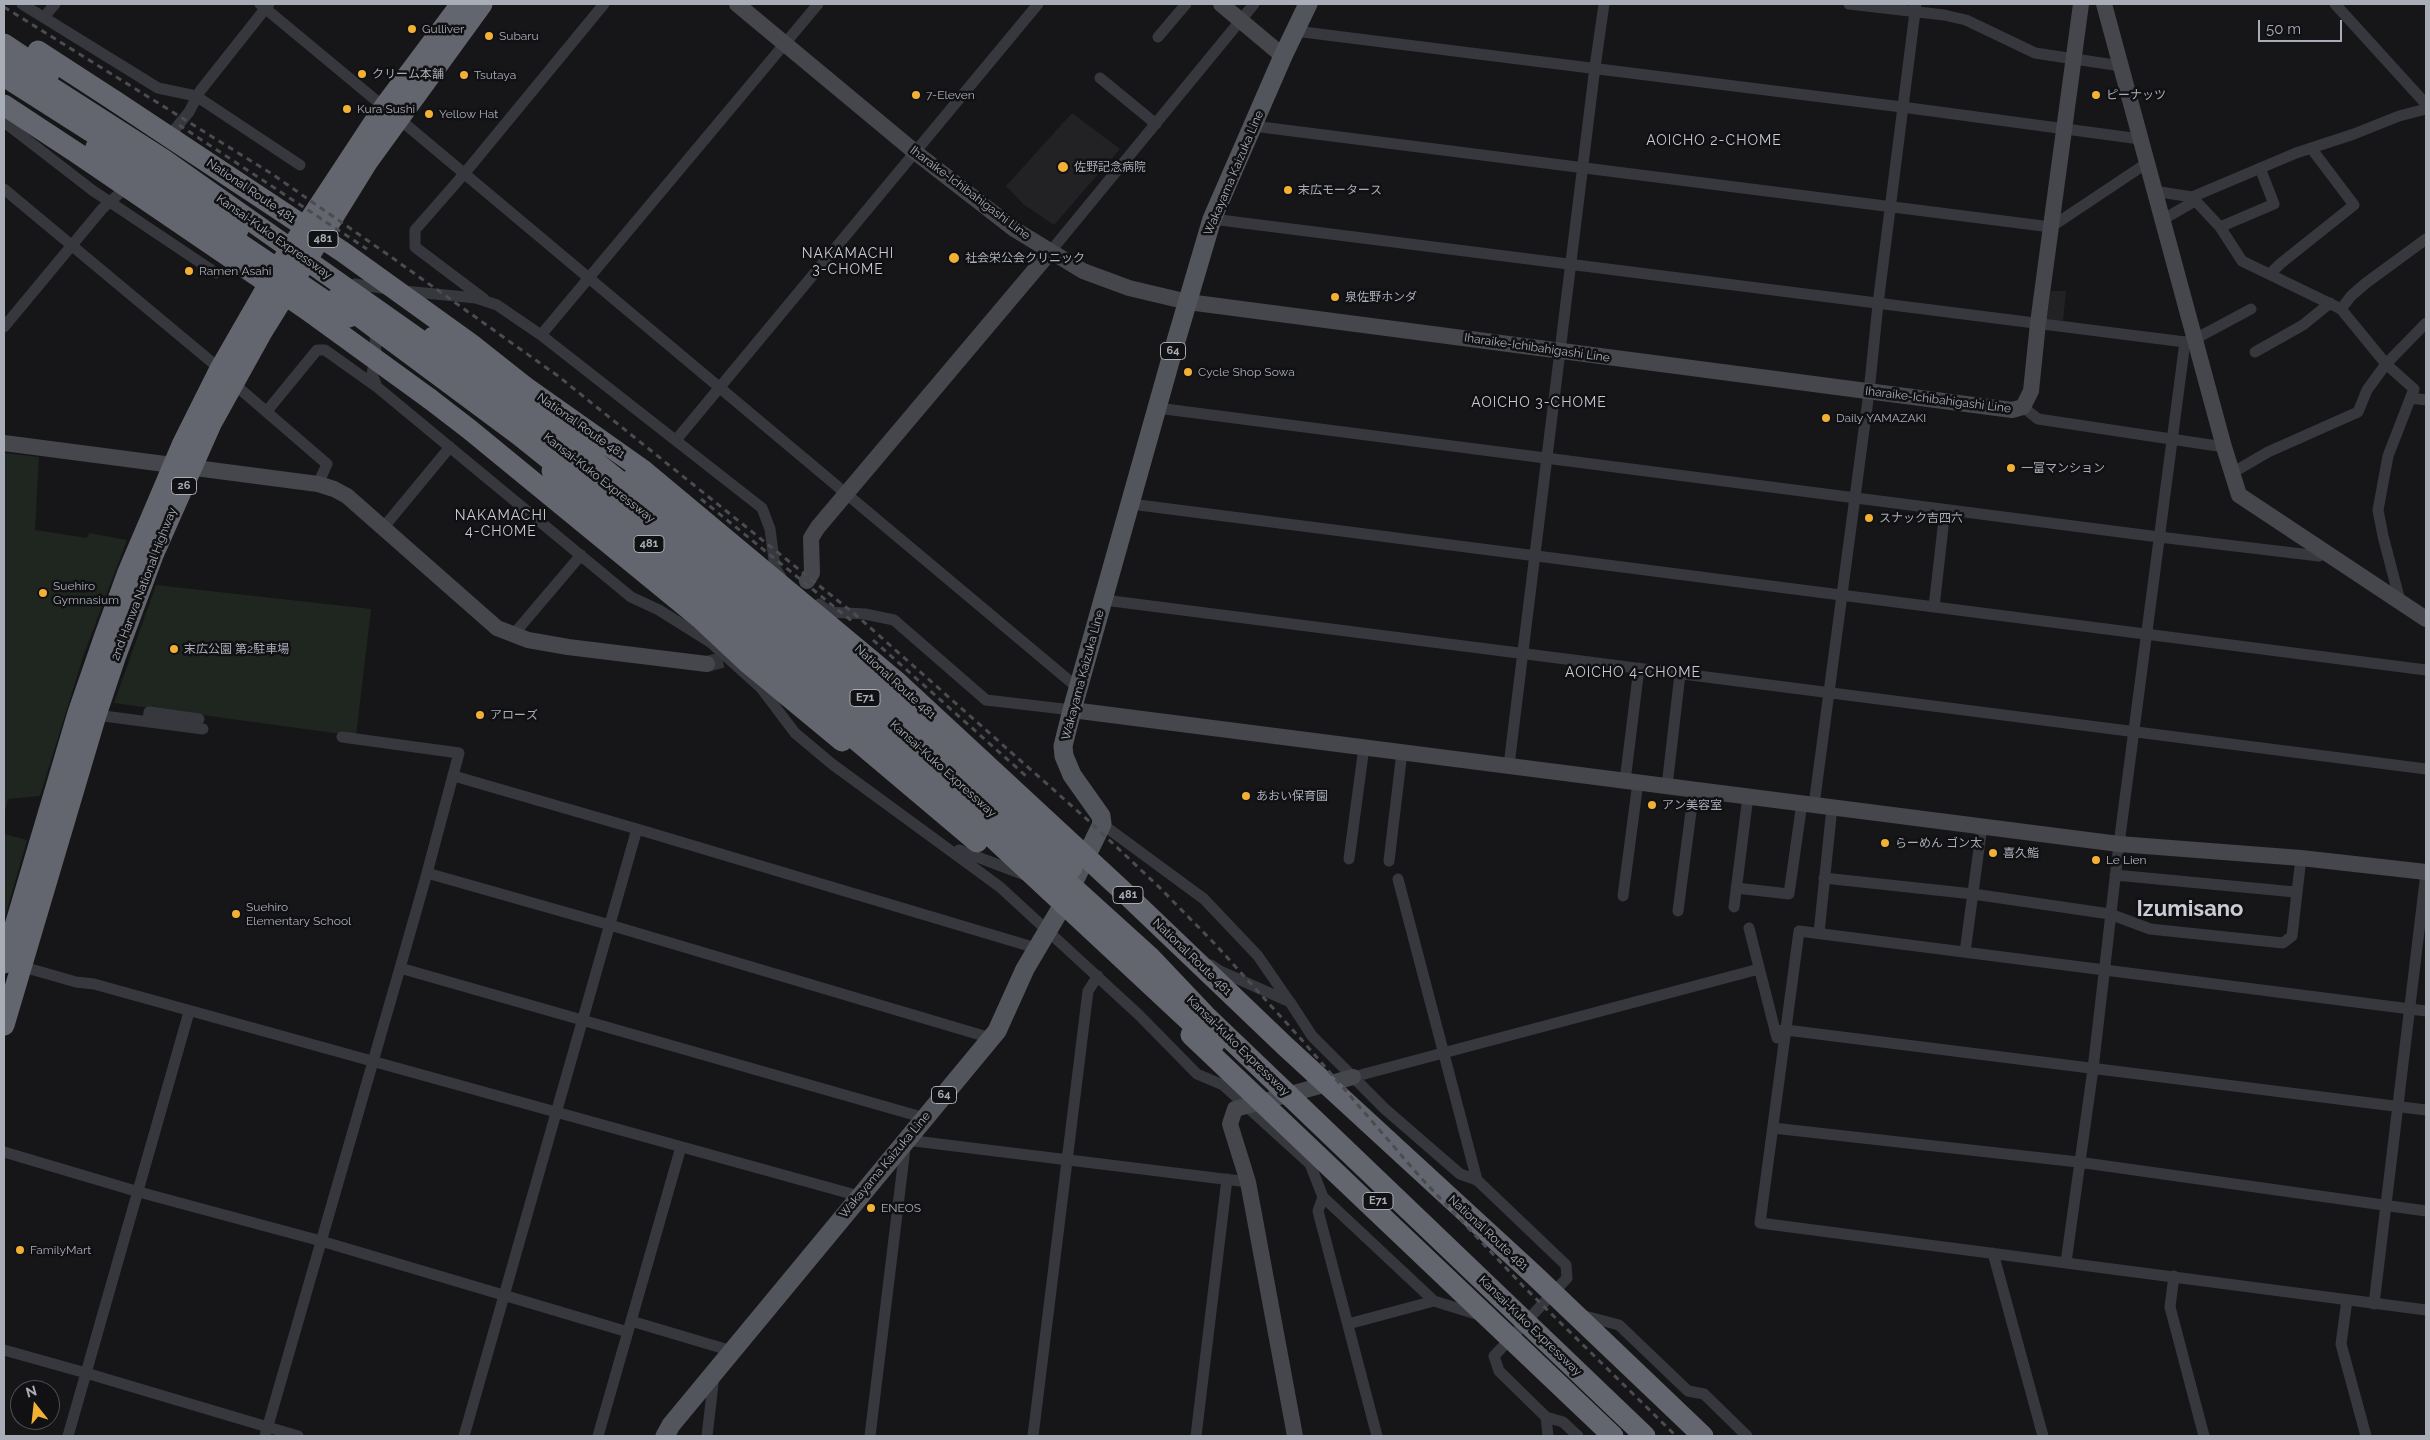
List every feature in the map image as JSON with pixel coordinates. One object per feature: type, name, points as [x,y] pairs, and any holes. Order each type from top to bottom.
[{"type":"highway","name":"2nd Hanwa National Highway","points":[[4,1025],[8,963],[78,713],[128,572],[182,466],[211,424],[226,376],[286,274],[461,4]]},
{"type":"highway","name":"2nd Hanwa National Highway","points":[[391,113],[482,4]]},
{"type":"highway","name":"National Route 481","points":[[4,29],[342,252],[471,344],[524,386],[538,406],[680,531],[877,698],[918,728],[1005,782],[1176,941],[1285,1046],[1554,1294],[1703,1436]]},
{"type":"highway","name":"481","points":[[4,44],[473,364],[538,406]]},
{"type":"highway","name":"Kansai-Kuko Expressway","points":[[4,57],[163,160],[447,359],[614,488],[709,565],[853,688],[1150,957],[1206,1016],[1645,1436]]},
{"type":"highway","name":"Kansai-Kuko Expressway","points":[[4,76],[156,174],[333,297],[421,361],[601,500],[730,604],[851,709],[1130,966],[1624,1436]]},
{"type":"highway","name":"481","points":[[4,87],[138,174],[429,370],[620,520],[866,729],[1061,908],[1254,1104],[1613,1436]]},
{"type":"highway","name":"481","points":[[4,105],[306,309],[430,399],[702,620],[749,664],[844,743],[982,836]]},
{"type":"highway","points":[[538,406],[633,478],[861,671],[1014,810],[1103,899],[1150,957]]},
{"type":"highway","points":[[469,429],[621,536]]},
{"type":"highway","points":[[525,444],[621,536],[842,728],[994,855],[1057,914],[1130,966]]},
{"type":"highway","name":"2nd Hanwa National Highway","points":[[8,963],[153,555],[182,466]]},
{"type":"main road","name":"Wakayama Kaizuka Line","points":[[665,1436],[671,1425],[859,1196],[998,1031],[1036,948],[1061,908],[1102,824],[1100,816],[1072,775],[1064,756],[1063,746],[1072,710],[1212,219],[1283,56],[1308,4]]},
{"type":"street","points":[[22,4],[158,88],[196,96],[300,165]]},
{"type":"street","points":[[44,17],[55,4]]},
{"type":"street","points":[[489,303],[415,247],[415,230],[464,174],[604,4]]},
{"type":"street","name":"Iharaike-Ichibahigashi Line","points":[[737,4],[915,152],[1014,229],[1083,271],[1122,286],[1188,302],[2012,410],[2024,407],[2031,391],[2063,129],[2081,4]]},
{"type":"street","points":[[542,335],[818,4]]},
{"type":"street","points":[[676,440],[1038,4]]},
{"type":"street","points":[[1158,37],[1186,4]]},
{"type":"street","points":[[1221,4],[1283,56]]},
{"type":"street","points":[[806,581],[812,573],[811,538],[1254,4]]},
{"type":"street","points":[[1509,766],[1521,654],[1548,459],[1584,169],[1594,68],[1604,4]]},
{"type":"street","points":[[1849,4],[1915,8],[1966,20],[2035,53],[2120,66]]},
{"type":"street","points":[[2104,4],[2162,220],[2190,341],[2237,490],[2244,500],[2426,619]]},
{"type":"street","points":[[2335,4],[2426,104]]},
{"type":"street","points":[[4,327],[102,209],[123,192],[189,112],[196,96],[265,5],[391,113],[1078,688]]},
{"type":"street","points":[[1736,888],[1789,894],[1808,804],[1828,693],[1853,498],[1869,392],[1878,304],[1915,8]]},
{"type":"street","points":[[1295,31],[1902,106],[2140,139]]},
{"type":"street","points":[[1100,78],[1156,124]]},
{"type":"street","points":[[2162,220],[2194,199],[2260,168],[2399,116],[2426,109]]},
{"type":"street","points":[[4,122],[110,202],[216,273]]},
{"type":"street","points":[[1253,126],[2051,227],[2147,163]]},
{"type":"street","points":[[2270,274],[2354,205],[2311,148]]},
{"type":"street","points":[[2220,227],[2274,204],[2260,168]]},
{"type":"street","points":[[4,189],[226,376],[327,464],[318,484]]},
{"type":"street","points":[[2154,191],[2194,199],[2220,227],[2235,253],[2242,260],[2341,309],[2386,364],[2414,390],[2388,456],[2378,510],[2382,536],[2400,601]]},
{"type":"street","points":[[1212,219],[1878,304],[2190,341],[2251,309]]},
{"type":"street","points":[[2341,309],[2366,283],[2426,238]]},
{"type":"street","points":[[355,284],[476,298],[497,305],[542,335],[762,508],[770,529],[775,568],[782,578],[829,612],[865,614],[894,620],[986,700],[2119,844],[2301,858],[2426,872],[2374,1304]]},
{"type":"street","points":[[2254,352],[2303,325],[2330,303]]},
{"type":"street","points":[[2232,472],[2268,452],[2358,412],[2367,390],[2386,364],[2426,324]]},
{"type":"street","points":[[375,335],[376,353],[372,374],[377,386]]},
{"type":"street","points":[[2066,1262],[2078,1162],[2093,1069],[2110,914],[2171,440],[2190,341]]},
{"type":"street","points":[[267,411],[317,350],[325,350],[377,386],[632,597],[659,610],[710,642],[761,688],[796,733],[832,764],[1000,887],[1098,976],[1197,1074],[1254,1104],[1310,1164],[1324,1197],[1434,1301],[1486,1317]]},
{"type":"street","points":[[2411,398],[2426,400]]},
{"type":"street","points":[[2024,407],[2038,419],[2224,447]]},
{"type":"street","points":[[1157,408],[2158,538],[2319,556],[2324,551]]},
{"type":"street","points":[[4,443],[318,484],[334,489],[347,496],[497,628],[513,635],[568,647],[707,664]]},
{"type":"street","points":[[383,528],[450,447]]},
{"type":"street","points":[[1131,504],[2426,670]]},
{"type":"street","points":[[1934,607],[1946,510]]},
{"type":"street","points":[[513,635],[581,555]]},
{"type":"street","points":[[1104,600],[2426,768]]},
{"type":"street","points":[[1623,896],[1639,668]]},
{"type":"street","points":[[1667,786],[1680,674]]},
{"type":"street","points":[[96,715],[148,722],[201,724]]},
{"type":"street","points":[[266,1432],[427,873],[459,752],[342,738]]},
{"type":"street","points":[[1350,859],[1364,747]]},
{"type":"street","points":[[1389,861],[1402,752]]},
{"type":"street","points":[[454,776],[1036,948]]},
{"type":"street","points":[[1678,911],[1694,790]]},
{"type":"street","points":[[1734,906],[1748,796]]},
{"type":"street","points":[[887,803],[965,854],[1025,875]]},
{"type":"street","points":[[1820,933],[1832,807]]},
{"type":"street","points":[[1102,824],[1204,899],[1258,956],[1312,1036],[1352,1078],[1460,1174],[1478,1180],[1566,1265],[1568,1278],[1494,1356],[1499,1371],[1546,1417],[1563,1422],[1578,1436]]},
{"type":"street","points":[[1965,952],[1982,826]]},
{"type":"street","points":[[464,1436],[637,829]]},
{"type":"street","points":[[1824,878],[1973,894],[2110,914],[2150,929],[2283,943],[2292,936],[2295,892],[2301,858]]},
{"type":"street","points":[[427,873],[984,1036],[989,1041]]},
{"type":"street","points":[[2116,875],[2295,892]]},
{"type":"street","points":[[1398,878],[1478,1180]]},
{"type":"street","points":[[1749,928],[1759,969],[1780,1030]]},
{"type":"street","points":[[2426,1011],[1799,931],[1780,1030],[1782,1059],[1760,1223],[2426,1310]]},
{"type":"street","points":[[1176,941],[1220,971],[1290,1002]]},
{"type":"street","points":[[8,963],[76,982],[94,984],[557,1114],[859,1196]]},
{"type":"street","points":[[400,968],[923,1119]]},
{"type":"street","points":[[1295,1436],[1248,1182],[1230,1124],[1235,1109],[1759,969]]},
{"type":"street","points":[[1033,1436],[1088,991],[1098,976]]},
{"type":"street","points":[[68,1436],[189,1012]]},
{"type":"street","points":[[1780,1030],[2426,1110]]},
{"type":"street","points":[[1772,1128],[2078,1162],[2426,1211]]},
{"type":"street","points":[[870,1436],[906,1140],[1067,1158],[1248,1182]]},
{"type":"street","points":[[598,1436],[681,1148]]},
{"type":"street","points":[[4,1152],[139,1192],[321,1241],[504,1295],[732,1351]]},
{"type":"street","points":[[1196,1436],[1227,1179]]},
{"type":"street","points":[[1324,1197],[1318,1211],[1377,1436]]},
{"type":"street","points":[[1993,1253],[2042,1436]]},
{"type":"street","points":[[2174,1276],[2170,1307],[2204,1436]]},
{"type":"street","points":[[2346,1300],[2342,1344],[2366,1436]]},
{"type":"street","points":[[1348,1324],[1434,1301]]},
{"type":"street","points":[[1574,1313],[1619,1325],[1688,1391],[1704,1394],[1746,1436]]},
{"type":"street","points":[[4,1350],[86,1372],[266,1432],[298,1436]]},
{"type":"street","points":[[707,1436],[714,1373]]},
{"type":"street","points":[[1546,1417],[1548,1436]]},
{"type":"shaded area","name":"佐野記念病院","points":[[1072,113],[1120,149],[1054,225],[1023,204],[1006,186]]},
{"type":"shaded area","points":[[2051,291],[2066,291],[2063,321],[2046,319]]},
{"type":"shaded area","points":[[4,453],[39,457],[35,530],[87,538],[89,533],[127,540],[84,654],[40,796],[8,799],[4,815]]},
{"type":"shaded area","points":[[156,585],[371,609],[356,736],[114,703]]},
{"type":"shaded area","points":[[4,834],[27,840],[4,921]]},
{"type":"tunnel","points":[[707,664],[737,656],[741,651]]},
{"type":"railway","points":[[4,7],[272,174],[558,376],[857,616],[1090,822],[1158,886],[1215,944],[1301,1039],[1421,1178],[1524,1287],[1676,1436]]},
{"type":"railway","points":[[179,125],[367,249]]},
{"type":"railway","points":[[701,499],[853,622]]},
{"type":"railway","points":[[873,640],[1026,776]]},
{"type":"place","name":"Gulliver","points":[[412,29]]},
{"type":"place","name":"Subaru","points":[[489,36]]},
{"type":"place","name":"クリーム本舗","points":[[362,74]]},
{"type":"place","name":"Tsutaya","points":[[464,75]]},
{"type":"place","name":"7-Eleven","points":[[916,95]]},
{"type":"place","name":"ピーナッツ","points":[[2096,95]]},
{"type":"place","name":"Kura Sushi","points":[[347,109]]},
{"type":"place","name":"Yellow Hat","points":[[429,114]]},
{"type":"place","name":"佐野記念病院","points":[[1063,167]]},
{"type":"place","name":"末広モータース","points":[[1288,190]]},
{"type":"place","name":"社会栄公会クリニック","points":[[954,258]]},
{"type":"place","name":"Ramen Asahi","points":[[189,271]]},
{"type":"place","name":"泉佐野ホンダ","points":[[1335,297]]},
{"type":"place","name":"Cycle Shop Sowa","points":[[1188,372]]},
{"type":"place","name":"Daily YAMAZAKI","points":[[1826,418]]},
{"type":"place","name":"一富マンション","points":[[2011,468]]},
{"type":"place","name":"スナック吉四六","points":[[1869,518]]},
{"type":"place","name":"Suehiro Gymnasium","points":[[43,593]]},
{"type":"place","name":"末広公園 第2駐車場","points":[[174,649]]},
{"type":"place","name":"アローズ","points":[[480,715]]},
{"type":"place","name":"あおい保育園","points":[[1246,796]]},
{"type":"place","name":"アン美容室","points":[[1652,805]]},
{"type":"place","name":"らーめん ゴン太","points":[[1885,843]]},
{"type":"place","name":"喜久鮨","points":[[1993,853]]},
{"type":"place","name":"Le Lien","points":[[2096,860]]},
{"type":"place","name":"Suehiro Elementary School","points":[[236,914]]},
{"type":"place","name":"ENEOS","points":[[871,1208]]},
{"type":"place","name":"FamilyMart","points":[[20,1250]]},
{"type":"district","name":"AOICHO 2-CHOME","points":[[1714,141]]},
{"type":"district","name":"NAKAMACHI 3-CHOME","points":[[848,262]]},
{"type":"district","name":"AOICHO 3-CHOME","points":[[1539,403]]},
{"type":"district","name":"NAKAMACHI 4-CHOME","points":[[501,524]]},
{"type":"district","name":"AOICHO 4-CHOME","points":[[1633,673]]},
{"type":"district","name":"Izumisano","points":[[2190,909]]}]
